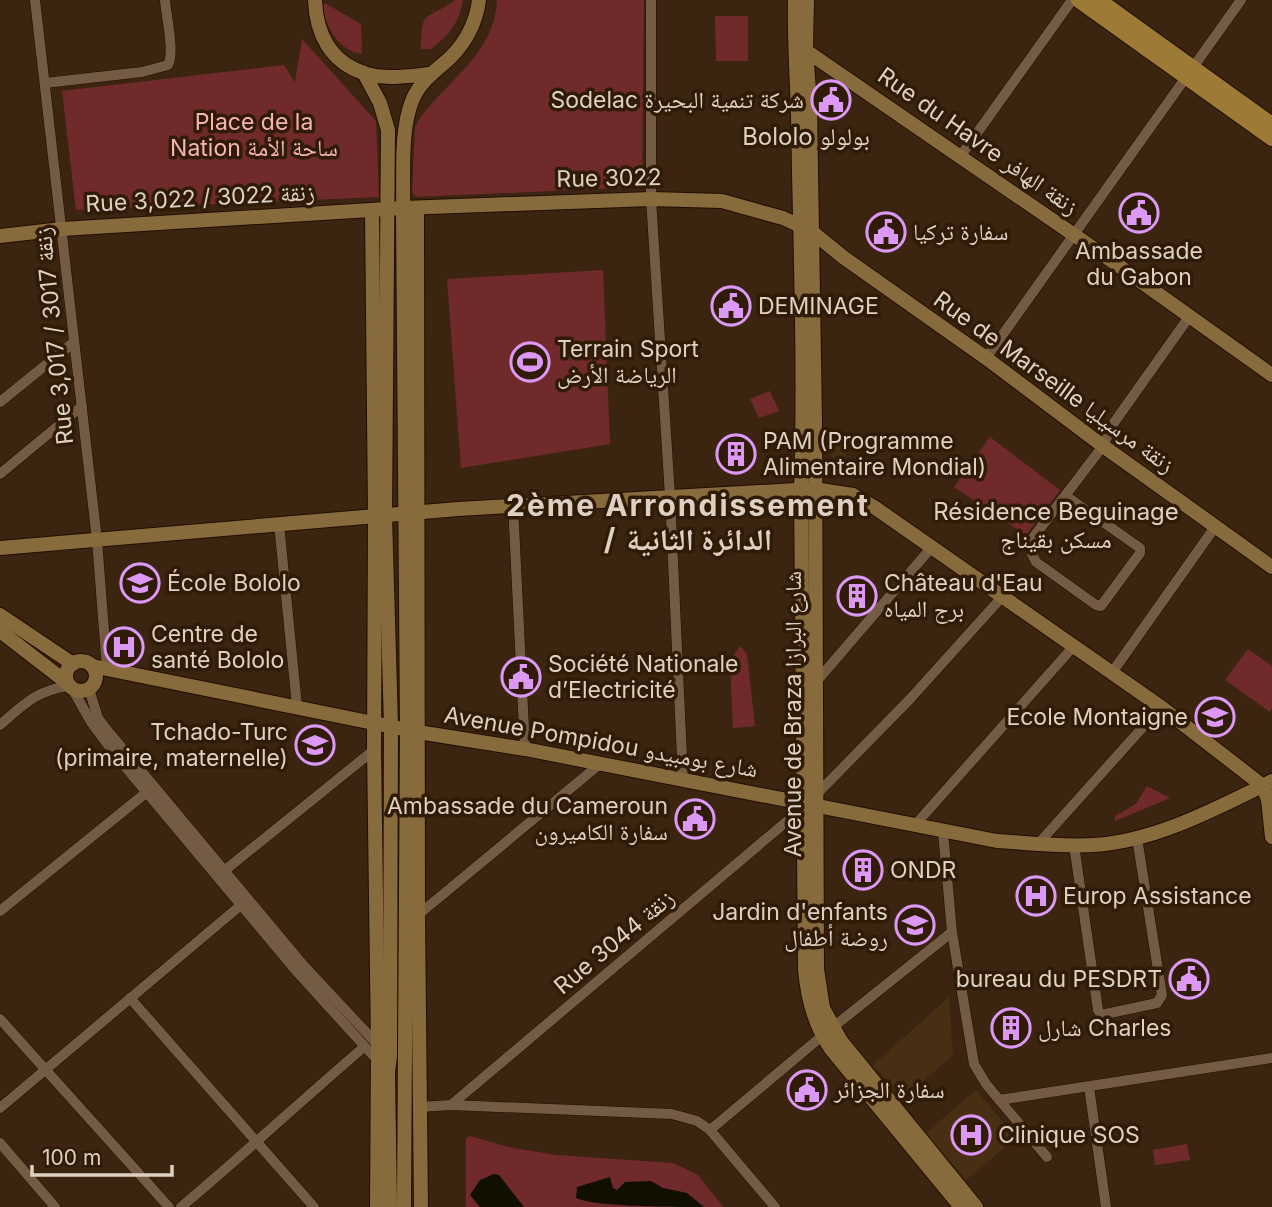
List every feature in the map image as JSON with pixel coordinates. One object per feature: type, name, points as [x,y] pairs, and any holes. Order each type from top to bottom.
[{"type":"main road","points":[[316,0],[320,35],[333,53],[364,73],[398,77],[430,74]]},
{"type":"main road","points":[[404,1207],[413,513],[410,208],[405,135],[412,100],[430,74],[451,57],[468,34],[473,26],[479,0]]},
{"type":"main road","points":[[1079,0],[1272,125]]},
{"type":"main road","points":[[1098,0],[1272,138]]},
{"type":"main road","name":"Avenue de Braza شارع البرازا","points":[[801,1],[798,106],[806,228],[809,803],[805,970],[808,998],[827,1032],[961,1207]]},
{"type":"main road","name":"Rue du Havre زنقة الهافر","points":[[800,48],[1272,375]]},
{"type":"main road","points":[[364,73],[380,103],[388,130],[379,210],[380,516],[374,750],[379,1056],[390,1207]]},
{"type":"main road","name":"Rue 3022","points":[[410,208],[651,199],[722,201],[806,228]]},
{"type":"main road","name":"Rue 3,022 / زنقة 3022","points":[[0,236],[62,229],[410,208]]},
{"type":"main road","name":"Rue de Marseille زنقة مرسيليا","points":[[806,228],[1272,567]]},
{"type":"main road","points":[[0,548],[513,505],[808,490],[853,495],[864,500],[1161,707],[1267,784],[1272,837]]},
{"type":"main road","name":"Avenue de Braza شارع البرازا","points":[[808,490],[816,682],[809,803]]},
{"type":"main road","points":[[377,1207],[379,1056],[391,725],[380,516]]},
{"type":"main road","points":[[0,615],[73,664]]},
{"type":"main road","points":[[0,631],[70,686],[78,691],[101,676],[83,661],[73,664],[66,671],[70,686]]},
{"type":"main road","name":"Avenue Pompidou شارع بومبيدو","points":[[101,676],[297,706],[997,841],[1096,845],[1137,838],[1161,831],[1267,784]]},
{"type":"main road","points":[[412,730],[418,915],[421,1207]]},
{"type":"main road","name":"Avenue de Braza شارع البرازا","points":[[827,1032],[841,1041],[976,1207]]},
{"type":"street","name":"Rue 3,017 / زنقة 3017","points":[[35,0],[97,540],[101,676],[98,718],[379,1056]]},
{"type":"street","points":[[45,83],[142,72],[168,65],[170,53],[165,0]]},
{"type":"street","points":[[651,0],[651,199],[670,496],[683,780]]},
{"type":"street","points":[[960,157],[1072,0]]},
{"type":"street","points":[[986,358],[1241,0]]},
{"type":"street","points":[[1066,496],[1140,548],[1140,553],[1101,606],[1036,562],[1031,554],[1032,539],[1103,446],[1113,424],[1189,317]]},
{"type":"street","points":[[0,402],[74,342]]},
{"type":"street","points":[[0,474],[82,406]]},
{"type":"street","points":[[513,505],[525,749]]},
{"type":"street","points":[[279,524],[297,706]]},
{"type":"street","points":[[1111,674],[1215,527]]},
{"type":"street","points":[[816,682],[932,548]]},
{"type":"street","name":"Rue 3044 زنقة","points":[[451,1105],[809,803],[910,699],[1002,597]]},
{"type":"street","points":[[915,825],[1073,647]]},
{"type":"street","points":[[0,725],[44,691],[70,686],[100,735],[241,905],[379,1056],[316,1087],[258,1143],[181,1207]]},
{"type":"street","points":[[1038,844],[1161,707]]},
{"type":"street","points":[[224,871],[374,750]]},
{"type":"street","points":[[418,915],[600,764]]},
{"type":"street","points":[[0,911],[147,792]]},
{"type":"street","points":[[943,832],[952,932],[974,1064],[985,1084],[1047,1157]]},
{"type":"street","points":[[1074,845],[1098,1010],[1101,1015],[1157,1003],[1161,995],[1137,838]]},
{"type":"street","points":[[0,1108],[241,905]]},
{"type":"street","points":[[710,1130],[952,932]]},
{"type":"street","points":[[130,998],[314,1207]]},
{"type":"street","points":[[0,1019],[169,1207]]},
{"type":"street","points":[[999,1100],[1272,1058]]},
{"type":"street","points":[[1089,1087],[1106,1207]]},
{"type":"street","points":[[419,1107],[451,1105],[672,1114],[697,1121],[710,1130],[775,1207]]},
{"type":"street","points":[[0,1143],[55,1207]]},
{"type":"shaded area","points":[[831,434],[845,434],[846,457],[832,457]]},
{"type":"shaded area","points":[[949,997],[953,1055],[903,1099],[873,1065]]},
{"type":"shaded area","name":"Clinique SOS","points":[[976,1090],[1016,1138],[966,1180],[926,1133]]},
{"type":"shaded area","points":[[494,1174],[499,1175],[524,1207],[480,1207],[470,1195],[480,1180]]},
{"type":"shaded area","points":[[610,1177],[613,1188],[617,1190],[625,1182],[651,1181],[663,1188],[687,1193],[704,1207],[617,1205],[576,1198],[577,1187]]},
{"type":"green space","points":[[455,0],[463,0],[459,16],[452,28],[431,49],[421,49],[424,21]]},
{"type":"green space","points":[[497,0],[644,0],[642,187],[416,197],[412,192],[415,127],[479,51],[494,19]]},
{"type":"green space","points":[[325,3],[361,24],[362,54],[346,48],[335,37],[321,7]]},
{"type":"green space","points":[[715,16],[748,16],[748,61],[716,61]]},
{"type":"green space","name":"Place de la Nation ساحة الأمة","points":[[302,39],[376,121],[379,197],[76,210],[62,91],[284,65],[295,82]]},
{"type":"green space","name":"Terrain Sport الرياضة الأرض","points":[[603,270],[610,444],[461,468],[447,279]]},
{"type":"green space","points":[[770,391],[779,411],[759,418],[750,399]]},
{"type":"green space","points":[[990,437],[1060,490],[1026,535],[954,487]]},
{"type":"green space","points":[[740,646],[747,654],[755,726],[733,728],[730,661]]},
{"type":"green space","points":[[1248,649],[1272,666],[1270,712],[1225,680]]},
{"type":"green space","points":[[1147,786],[1170,798],[1115,821],[1115,816],[1136,804]]},
{"type":"green space","points":[[470,1136],[508,1147],[556,1155],[673,1163],[698,1175],[723,1207],[466,1207],[466,1139]]},
{"type":"green space","points":[[1187,1144],[1190,1160],[1155,1165],[1153,1150]]},
{"type":"place","name":"Sodelac شركة تنمية البحيرة","points":[[831,100]]},
{"type":"place","name":"Ambassade du Gabon","points":[[1139,213]]},
{"type":"place","name":"سفارة تركيا","points":[[886,232]]},
{"type":"place","name":"DEMINAGE","points":[[731,306]]},
{"type":"place","name":"Terrain Sport الرياضة الأرض","points":[[530,362]]},
{"type":"place","name":"PAM (Programme Alimentaire Mondial)","points":[[736,454]]},
{"type":"place","name":"École Bololo","points":[[140,583]]},
{"type":"place","name":"Château d'Eau برج المياه","points":[[857,596]]},
{"type":"place","name":"Centre de santé Bololo","points":[[124,647]]},
{"type":"place","name":"Société Nationale d’Electricité","points":[[521,677]]},
{"type":"place","name":"Ecole Montaigne","points":[[1215,717]]},
{"type":"place","name":"Tchado-Turc (primaire, maternelle)","points":[[315,745]]},
{"type":"place","name":"Ambassade du Cameroun سفارة الكاميرون","points":[[695,819]]},
{"type":"place","name":"ONDR","points":[[863,870]]},
{"type":"place","name":"Europ Assistance","points":[[1036,896]]},
{"type":"place","name":"Jardin d'enfants روضة أطفال","points":[[915,925]]},
{"type":"place","name":"bureau du PESDRT","points":[[1189,979]]},
{"type":"place","name":"شارل Charles","points":[[1011,1028]]},
{"type":"place","name":"سفارة الجزائر","points":[[807,1090]]},
{"type":"place","name":"Clinique SOS","points":[[971,1135]]},
{"type":"district","name":"Bololo بولولو","points":[[806,137]]},
{"type":"district","name":"2ème Arrondissement / الدائرة الثانية","points":[[688,523]]},
{"type":"district","name":"Résidence Beguinage مسكن بقيناج","points":[[1056,526]]}]
